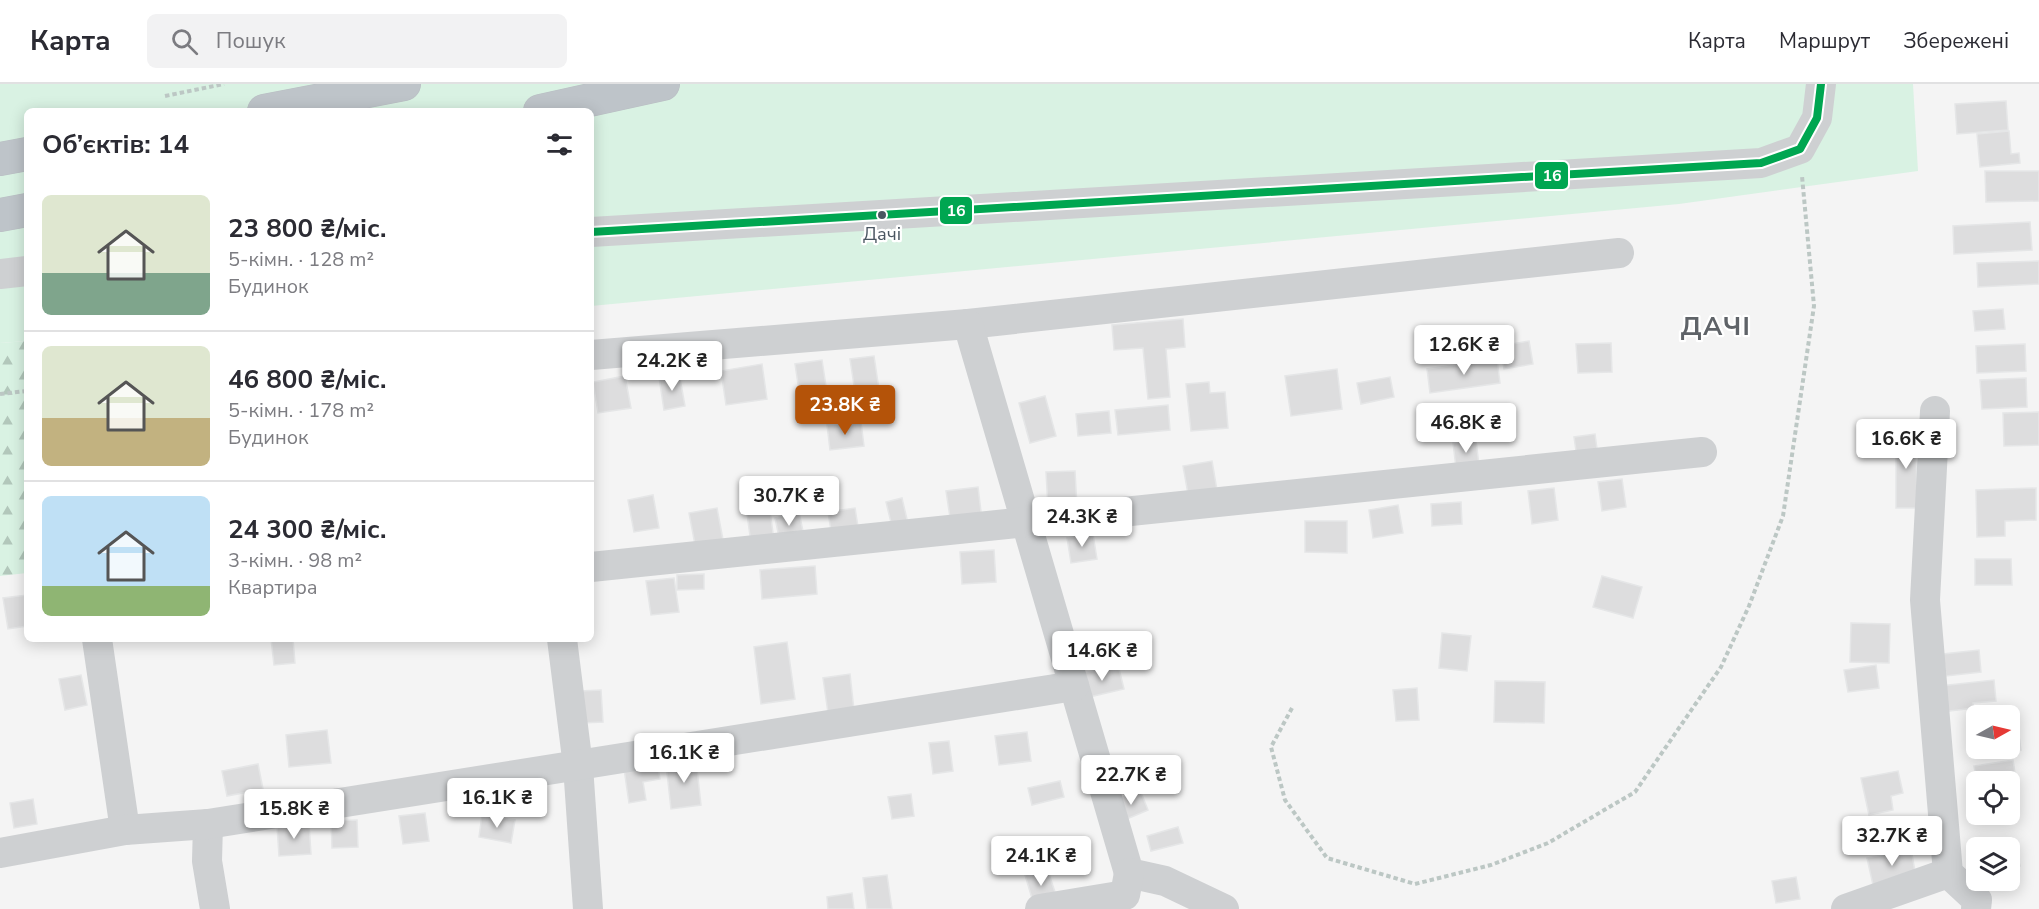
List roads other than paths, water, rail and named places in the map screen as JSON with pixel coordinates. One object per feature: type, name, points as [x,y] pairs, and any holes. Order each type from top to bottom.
[{"type":"highway","points":[[280,108],[404,84]]},
{"type":"highway","points":[[554,108],[663,84]]},
{"type":"highway","points":[[0,159],[24,155]]},
{"type":"highway","points":[[0,214],[24,210]]},
{"type":"street","points":[[594,232],[1761,163],[1800,149],[1817,118],[1821,84]]},
{"type":"street","points":[[594,355],[968,324],[1619,253]]},
{"type":"street","points":[[0,274],[24,271]]},
{"type":"street","points":[[968,324],[1129,873],[1125,895],[1040,909]]},
{"type":"street","points":[[1935,411],[1924,600],[1948,873],[1977,900],[1976,909]]},
{"type":"street","points":[[594,567],[1027,520],[1702,452]]},
{"type":"street","points":[[97,642],[125,830]]},
{"type":"street","points":[[562,642],[578,766],[588,909]]},
{"type":"street","points":[[0,853],[125,830],[208,824],[1074,686]]},
{"type":"street","points":[[208,824],[207,861],[215,909]]},
{"type":"street","points":[[1129,873],[1165,881],[1224,909]]},
{"type":"street","points":[[1846,909],[1948,873]]},
{"type":"place","name":"Дачі","points":[[882,215]]},
{"type":"district","name":"ДАЧІ","points":[[1716,326]]}]
